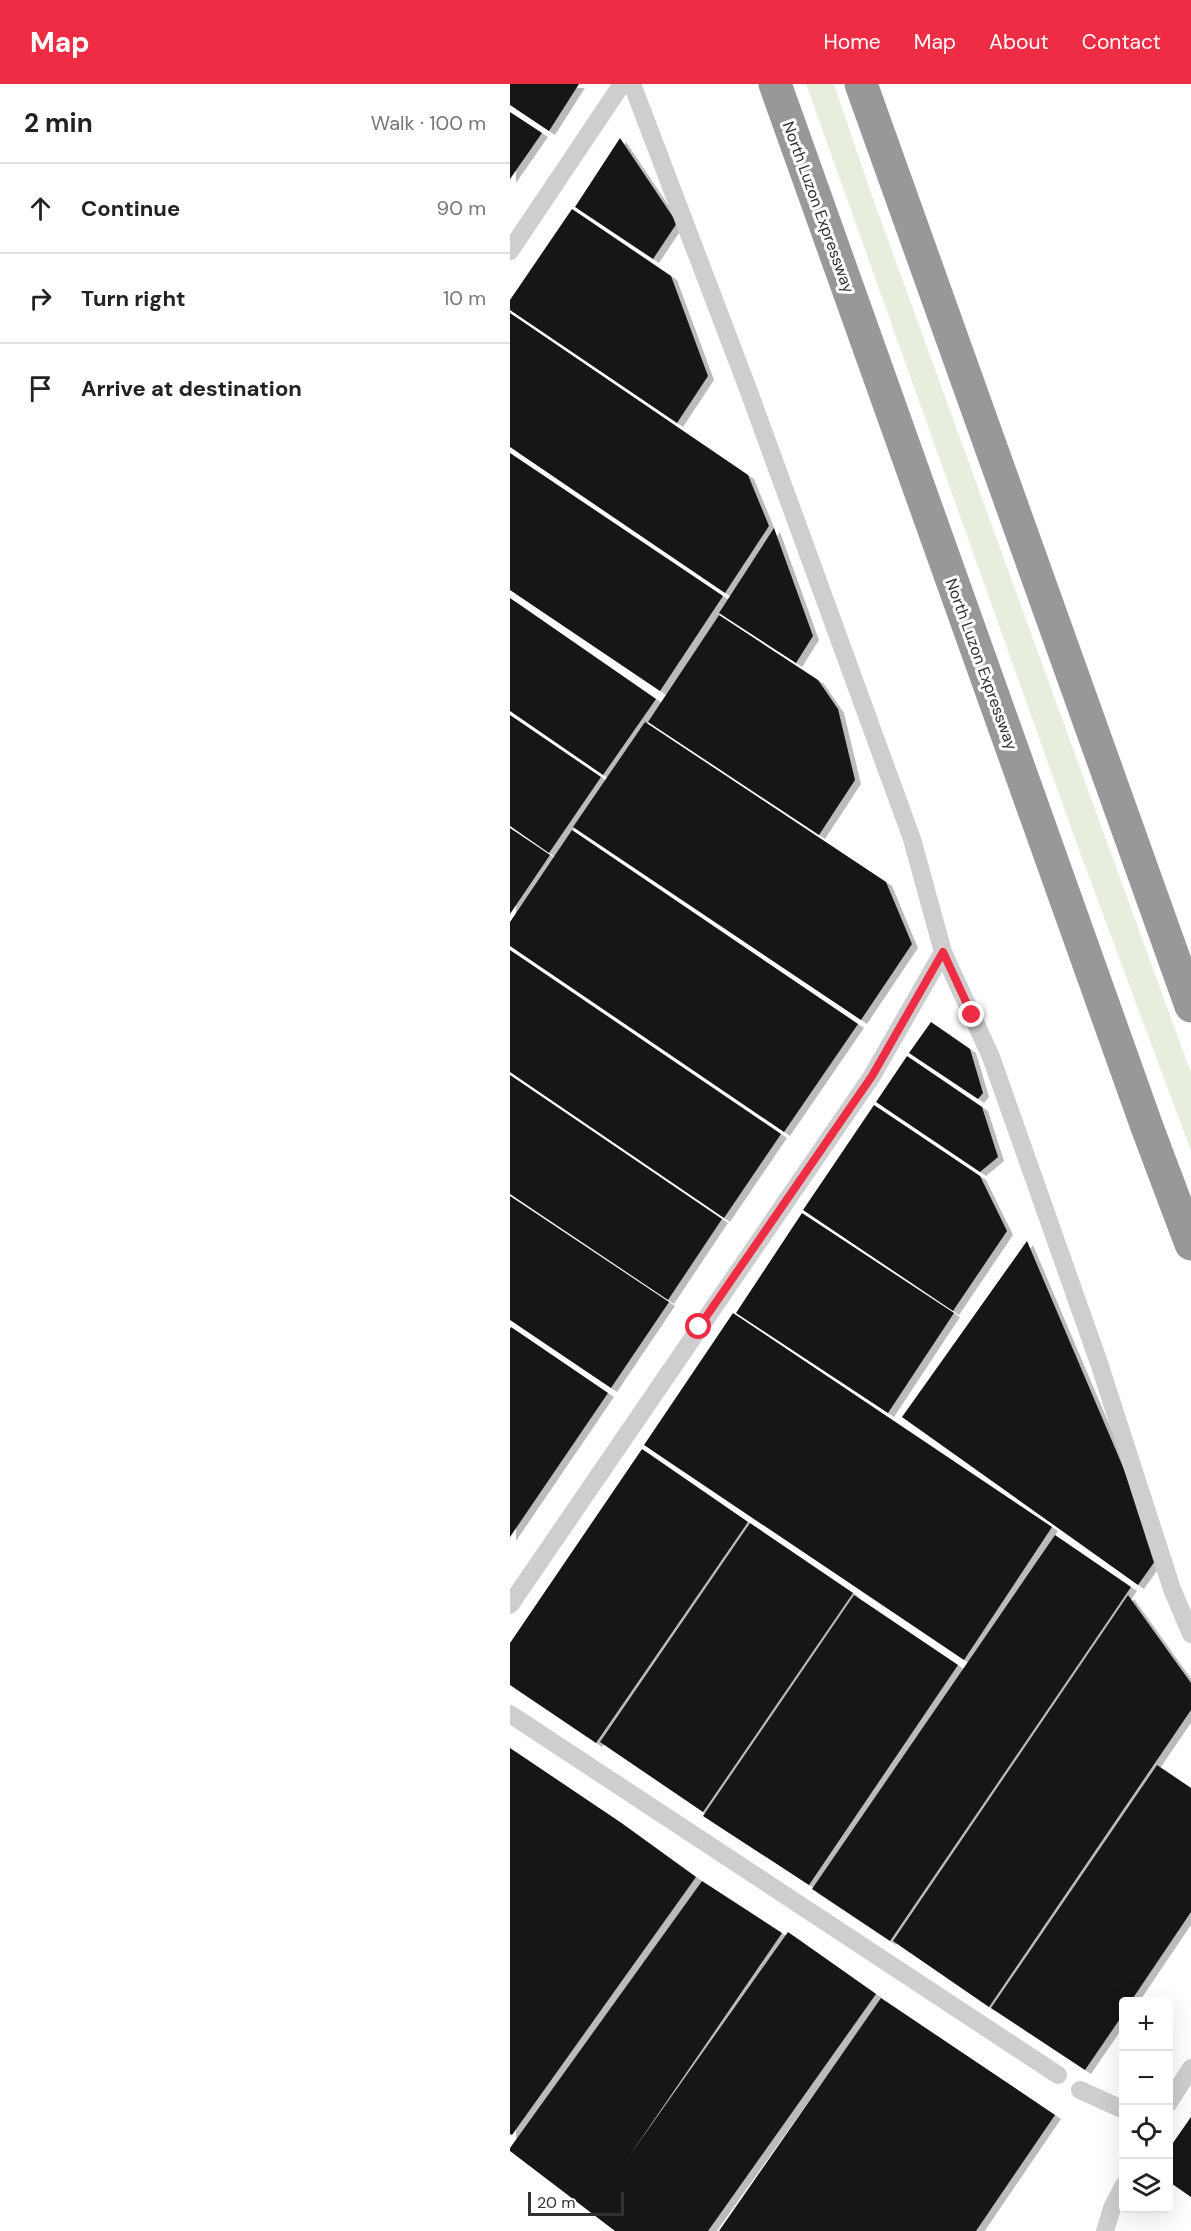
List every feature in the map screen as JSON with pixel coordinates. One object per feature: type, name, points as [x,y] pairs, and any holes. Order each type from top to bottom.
[{"type":"highway","name":"North Luzon Expressway","points":[[775,84],[1138,1104],[1191,1244]]},
{"type":"highway","points":[[861,84],[1191,1006]]},
{"type":"lane","points":[[510,251],[622,84]]},
{"type":"lane","points":[[632,84],[748,389],[912,839],[943,952],[991,1057],[1099,1363],[1172,1589],[1191,1634]]},
{"type":"lane","points":[[510,1605],[872,1076],[943,952]]},
{"type":"lane","points":[[510,1714],[1058,2075]]},
{"type":"lane","points":[[1173,2096],[1191,2068]]},
{"type":"lane","points":[[1080,2090],[1119,2108]]},
{"type":"lane","points":[[1105,2231],[1119,2195]]},
{"type":"green space","points":[[806,84],[834,84],[871,193],[1191,1073],[1191,1151],[1079,850]]},
{"type":"building","points":[[510,84],[579,84],[549,131],[510,105]]},
{"type":"building","points":[[510,112],[542,133],[510,179]]},
{"type":"building","points":[[620,138],[677,223],[653,259],[575,207]]},
{"type":"building","points":[[572,209],[671,276],[708,376],[677,423],[510,310],[510,300]]},
{"type":"building","points":[[510,313],[748,475],[769,526],[725,593],[510,447]]},
{"type":"building","points":[[510,453],[723,596],[660,691],[510,590]]},
{"type":"building","points":[[774,528],[813,636],[796,663],[719,613]]},
{"type":"building","points":[[510,598],[656,699],[603,775],[510,711]]},
{"type":"building","points":[[719,615],[818,680],[838,709],[855,780],[819,835],[648,722]]},
{"type":"building","points":[[510,715],[601,777],[549,853],[510,826]]},
{"type":"building","points":[[645,722],[886,882],[912,944],[861,1020],[573,827]]},
{"type":"building","points":[[510,828],[550,855],[510,914]]},
{"type":"building","points":[[572,830],[858,1024],[784,1132],[510,946],[510,922]]},
{"type":"building","points":[[510,950],[781,1134],[724,1218],[510,1072]]},
{"type":"building","points":[[931,1022],[970,1049],[983,1093],[978,1099],[909,1053]]},
{"type":"building","points":[[907,1056],[982,1107],[998,1157],[980,1172],[876,1102]]},
{"type":"building","points":[[510,1075],[722,1219],[668,1300],[510,1194]]},
{"type":"building","points":[[874,1105],[980,1176],[1007,1231],[953,1311],[803,1210]]},
{"type":"building","points":[[510,1196],[669,1302],[611,1388],[510,1320]]},
{"type":"building","points":[[802,1213],[954,1313],[888,1413],[736,1313]]},
{"type":"building","points":[[1027,1241],[1160,1554],[1138,1585],[902,1417]]},
{"type":"building","points":[[733,1313],[1052,1527],[964,1660],[644,1445]]},
{"type":"building","points":[[511,1327],[608,1393],[510,1537],[510,1329]]},
{"type":"building","points":[[642,1449],[748,1522],[596,1743],[510,1685],[510,1643]]},
{"type":"building","points":[[750,1523],[853,1593],[703,1812],[600,1742]]},
{"type":"building","points":[[1055,1535],[1131,1587],[890,1941],[812,1889]]},
{"type":"building","points":[[854,1595],[958,1665],[809,1885],[703,1816]]},
{"type":"building","points":[[1128,1595],[1191,1683],[1191,1710],[989,2007],[893,1941]]},
{"type":"building","points":[[510,1748],[620,1822],[696,1877],[512,2135],[510,2134]]},
{"type":"building","points":[[1157,1765],[1191,1788],[1191,1912],[1134,1997],[1119,1997],[1119,2020],[1085,2070],[991,2008]]},
{"type":"building","points":[[702,1881],[782,1933],[630,2155],[788,1932],[876,1994],[708,2231],[615,2231],[510,2151],[510,2148]]},
{"type":"building","points":[[881,1998],[1055,2115],[976,2231],[719,2231]]},
{"type":"building","points":[[1191,2117],[1191,2197],[1173,2184],[1173,2143]]},
{"type":"route","points":[[699,1327],[872,1076],[943,952],[972,1015]]}]
